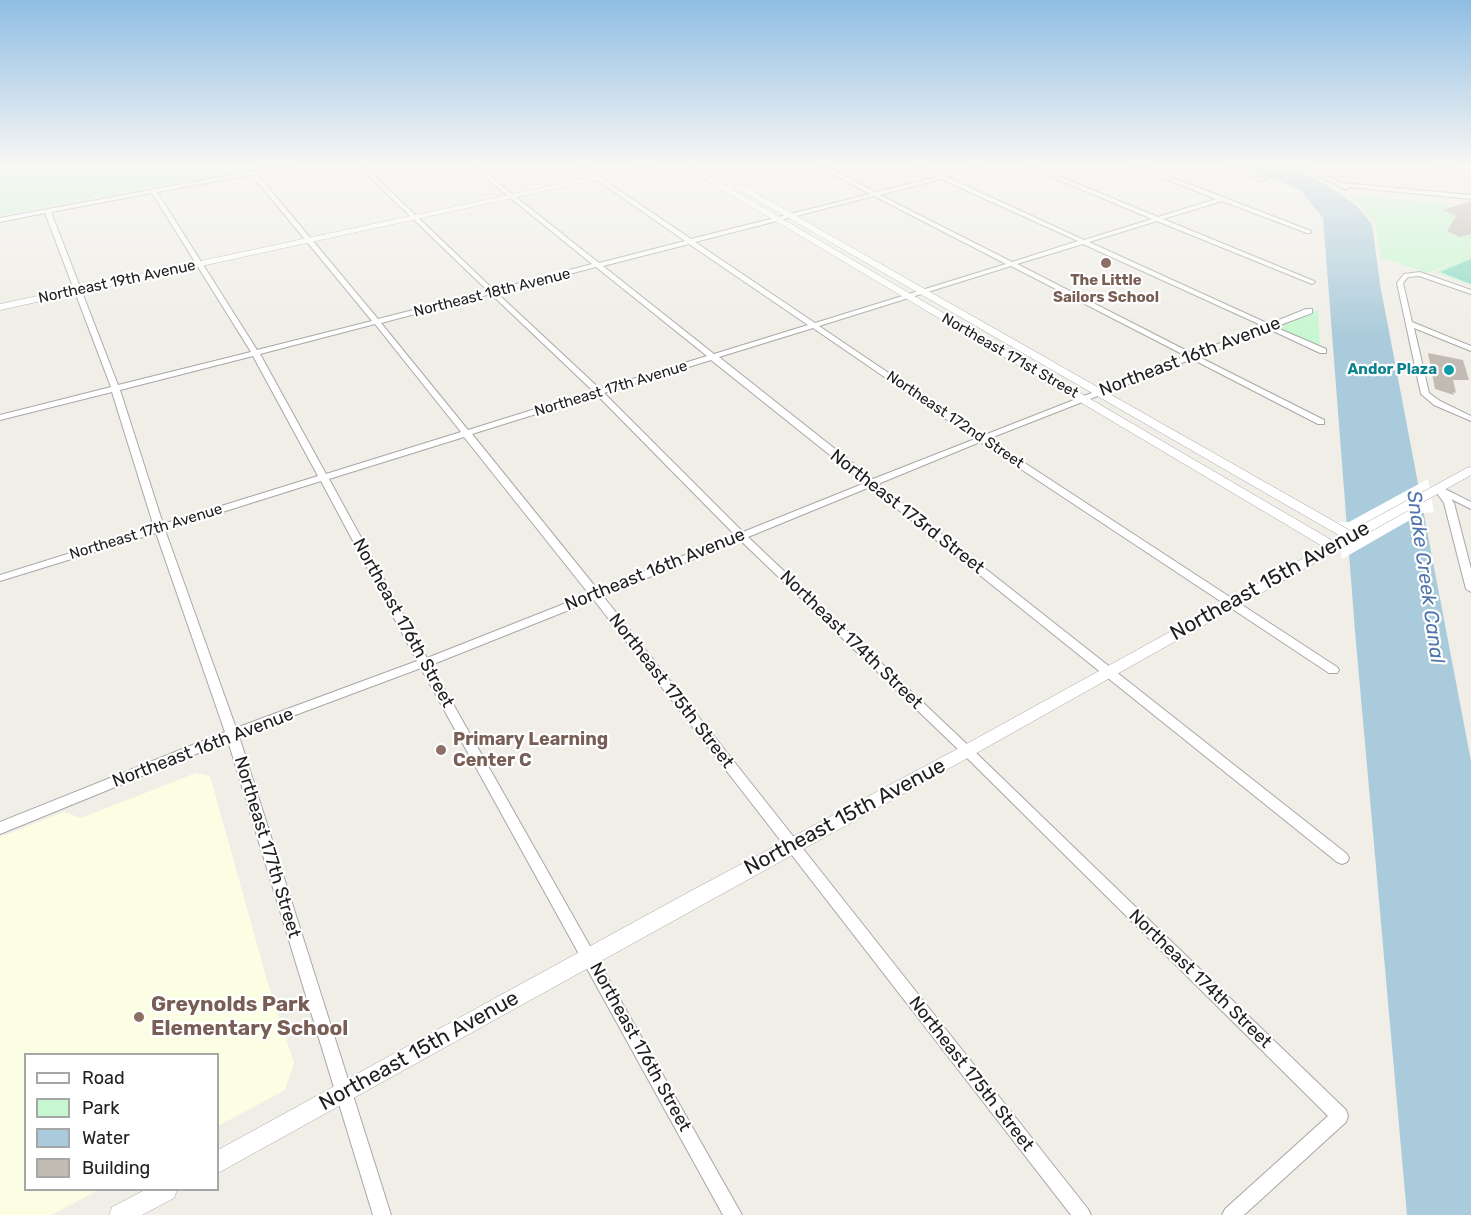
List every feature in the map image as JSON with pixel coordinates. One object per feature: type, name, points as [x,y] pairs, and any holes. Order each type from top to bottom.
[{"type":"street","name":"Northeast 177th Street","points":[[51,223],[115,387],[159,528],[232,734],[382,1215]]},
{"type":"street","name":"Northeast 176th Street","points":[[173,223],[255,352],[424,663],[733,1215]]},
{"type":"street","name":"Northeast 175th Street","points":[[296,223],[596,595],[1082,1215]]},
{"type":"street","name":"Northeast 19th Avenue","points":[[0,307],[75,287],[376,223]]},
{"type":"street","name":"Northeast 174th Street","points":[[421,223],[598,392],[741,536],[967,751],[1340,1116],[1231,1215]]},
{"type":"street","name":"Northeast 173rd Street","points":[[543,223],[1342,858]]},
{"type":"street","name":"Northeast 172nd Street","points":[[662,223],[981,439],[1333,670]]},
{"type":"street","name":"Northeast 18th Avenue","points":[[0,418],[763,223]]},
{"type":"street","name":"Northeast 171st Street","points":[[783,223],[1295,524],[1342,538]]},
{"type":"street","name":"Northeast 171st Street","points":[[803,223],[1312,514],[1342,538]]},
{"type":"street","points":[[931,223],[1321,422]]},
{"type":"street","points":[[1041,223],[1323,351]]},
{"type":"street","name":"Northeast 17th Avenue","points":[[0,578],[1145,223]]},
{"type":"street","points":[[1166,223],[1312,282]]},
{"type":"street","points":[[1284,223],[1309,232]]},
{"type":"street","points":[[1471,292],[1413,273],[1403,276],[1400,283],[1425,394],[1471,419]]},
{"type":"street","name":"Northeast 19th Avenue","points":[[0,298],[75,287]]},
{"type":"street","name":"Northeast 16th Avenue","points":[[0,828],[232,734],[424,663],[981,439],[1309,311]]},
{"type":"street","points":[[1410,324],[1471,349]]},
{"type":"street","name":"Northeast 15th Avenue","points":[[219,1161],[967,751],[1342,538],[1471,471]]},
{"type":"street","points":[[1435,491],[1471,506]]},
{"type":"street","points":[[1435,491],[1449,503],[1471,589]]},
{"type":"street","points":[[1295,524],[1311,523],[1312,514]]},
{"type":"street","points":[[120,1215],[164,1191]]},
{"type":"shaded area","name":"Greynolds Park Elementary School","points":[[196,773],[210,776],[267,980],[294,1063],[285,1090],[219,1125],[219,1053],[24,1053],[24,1191],[97,1191],[51,1215],[0,1215],[0,837],[64,812],[81,818]]},
{"type":"green space","points":[[1375,223],[1471,223],[1471,285],[1435,272],[1458,260],[1427,273],[1380,257]]},
{"type":"green space","points":[[1471,259],[1471,284],[1440,272]]},
{"type":"green space","points":[[1318,310],[1320,348],[1275,327]]},
{"type":"water","name":"Snake Creek Canal","points":[[1323,223],[1372,224],[1380,284],[1471,761],[1471,1215],[1407,1215],[1355,631]]},
{"type":"pier","points":[[1428,479],[1434,512],[1422,513],[1342,559],[1338,522],[1349,522]]},
{"type":"building","points":[[1452,223],[1471,223],[1471,234],[1460,237],[1447,231]]},
{"type":"building","name":"Andor Plaza","points":[[1428,353],[1463,360],[1469,380],[1453,380],[1456,393],[1453,392],[1454,395],[1435,389]]},
{"type":"place","name":"The Little Sailors School","points":[[1106,263]]},
{"type":"place","name":"Andor Plaza","points":[[1449,370]]},
{"type":"place","name":"Primary Learning Center C","points":[[441,750]]},
{"type":"place","name":"Greynolds Park Elementary School","points":[[139,1017]]}]
